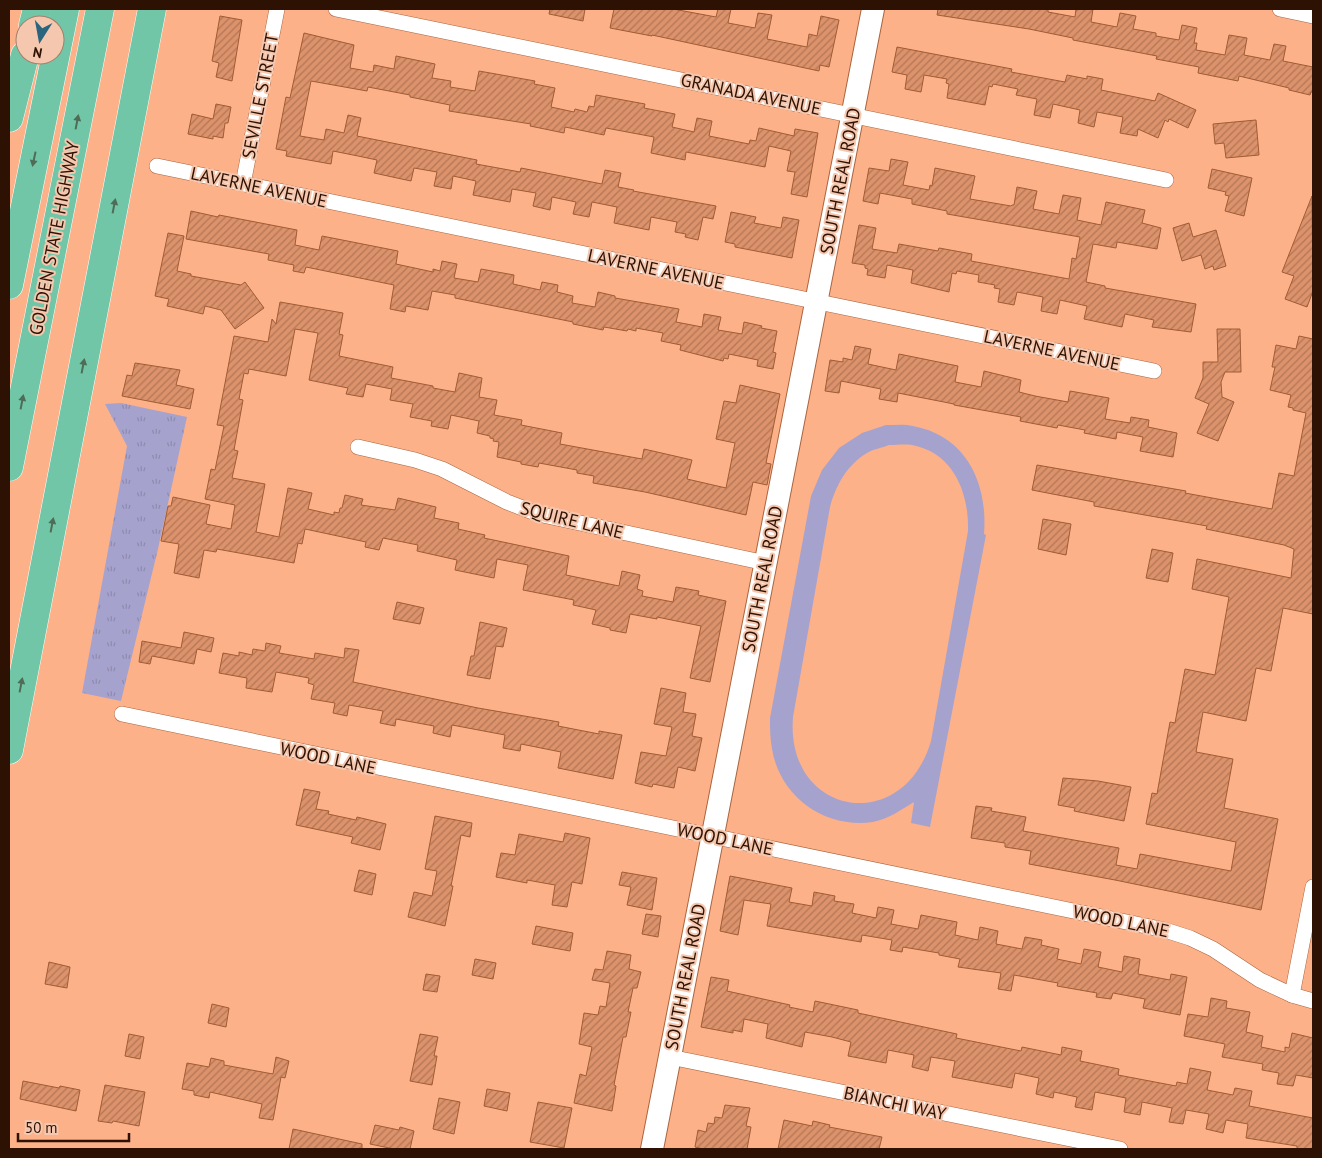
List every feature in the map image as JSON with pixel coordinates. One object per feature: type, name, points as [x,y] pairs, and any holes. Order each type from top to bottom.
[{"type":"highway","name":"GOLDEN STATE HIGHWAY","points":[[9,285],[65,9]]},
{"type":"highway","name":"GOLDEN STATE HIGHWAY","points":[[9,467],[100,9]]},
{"type":"highway","points":[[9,750],[152,9]]},
{"type":"highway","points":[[9,118],[22,65]]},
{"type":"street","name":"SEVILLE STREET","points":[[243,184],[277,9]]},
{"type":"street","name":"GRANADA AVENUE","points":[[336,9],[1166,180]]},
{"type":"street","name":"SOUTH REAL ROAD","points":[[652,1149],[873,9]]},
{"type":"street","points":[[1280,9],[1313,16]]},
{"type":"street","name":"LAVERNE AVENUE","points":[[157,166],[1154,371]]},
{"type":"street","name":"SQUIRE LANE","points":[[358,447],[415,460],[442,469],[507,502],[538,514],[766,562]]},
{"type":"street","name":"WOOD LANE","points":[[122,714],[1165,930],[1190,938],[1212,949],[1260,980],[1292,995],[1313,1002]]},
{"type":"street","points":[[1292,995],[1313,888]]},
{"type":"street","name":"BIANCHI WAY","points":[[670,1057],[1120,1149]]},
{"type":"green space","points":[[121,403],[187,417],[158,549],[121,701],[82,693],[127,446],[105,404]]},
{"type":"green space","points":[[886,425],[910,425],[932,431],[960,451],[978,480],[982,497],[984,534],[986,535],[930,827],[911,823],[914,802],[879,821],[873,822],[855,823],[822,815],[795,795],[784,782],[771,745],[770,718],[811,496],[822,470],[839,448],[862,433]],"holes":[[[889,445],[912,445],[927,449],[939,456],[956,477],[962,489],[966,503],[968,531],[931,741],[917,772],[896,792],[873,802],[848,802],[826,793],[807,776],[795,750],[793,717],[832,499],[843,476],[854,463],[869,452]]]},
{"type":"building","points":[[550,9],[585,9],[583,21],[549,14]]},
{"type":"building","points":[[614,9],[673,9],[716,17],[718,9],[731,9],[728,23],[755,28],[758,13],[772,15],[767,39],[807,47],[809,34],[817,36],[821,16],[839,20],[829,67],[820,65],[819,71],[652,35],[610,28]]},
{"type":"building","points":[[938,9],[1048,9],[1048,12],[1075,17],[1076,9],[1093,9],[1091,22],[1117,27],[1120,13],[1136,16],[1133,29],[1156,33],[1156,36],[1179,40],[1182,25],[1197,28],[1194,43],[1197,43],[1196,50],[1225,55],[1229,35],[1247,38],[1244,55],[1270,60],[1274,44],[1286,46],[1283,61],[1313,67],[1313,92],[1310,95],[1239,76],[1238,81],[1198,73],[1199,67],[1156,59],[1157,56],[1073,40],[1073,38],[1029,29],[937,15]]},
{"type":"building","points":[[220,16],[242,20],[232,81],[216,77],[219,63],[212,61]]},
{"type":"building","points":[[304,33],[354,45],[350,68],[373,72],[374,65],[394,69],[396,56],[435,64],[432,78],[451,81],[450,87],[475,91],[479,71],[535,81],[534,84],[555,88],[551,107],[574,112],[575,109],[587,112],[589,106],[594,107],[596,95],[645,104],[644,108],[675,114],[672,127],[694,132],[697,118],[712,121],[709,136],[749,144],[750,140],[756,141],[759,128],[794,136],[795,129],[818,133],[807,197],[791,194],[795,172],[787,171],[791,151],[769,146],[765,167],[686,152],[685,160],[651,153],[654,137],[606,128],[604,135],[565,127],[564,133],[530,126],[531,124],[449,111],[450,105],[410,97],[410,95],[368,87],[367,91],[311,81],[300,136],[324,140],[326,129],[344,133],[348,115],[361,118],[357,136],[477,160],[476,164],[520,172],[521,168],[602,184],[605,170],[621,173],[618,187],[716,206],[713,219],[703,217],[698,240],[685,237],[686,234],[675,232],[677,222],[651,217],[649,230],[614,223],[617,207],[592,202],[589,217],[573,214],[576,202],[552,197],[550,210],[533,206],[536,193],[512,189],[510,202],[473,195],[476,181],[453,176],[451,189],[434,186],[437,172],[414,168],[411,181],[374,173],[377,160],[358,156],[333,151],[331,164],[286,156],[287,151],[276,149],[286,97],[290,98]]},
{"type":"building","points":[[897,47],[1012,69],[1011,72],[1065,82],[1067,75],[1087,79],[1087,76],[1103,79],[1101,90],[1155,101],[1158,93],[1196,110],[1188,128],[1169,119],[1168,122],[1165,120],[1158,138],[1138,129],[1137,136],[1120,133],[1123,117],[1097,112],[1094,127],[1078,123],[1080,110],[1053,104],[1050,118],[1034,115],[1037,99],[1016,95],[1018,89],[993,84],[992,87],[989,86],[985,105],[947,98],[949,84],[946,83],[947,79],[924,75],[921,92],[905,89],[907,75],[892,72]]},
{"type":"building","points":[[216,104],[231,107],[228,123],[225,123],[223,138],[213,136],[213,139],[188,134],[192,114],[213,119]]},
{"type":"building","points":[[1256,120],[1259,155],[1226,158],[1224,143],[1215,144],[1213,124]]},
{"type":"building","points":[[891,159],[908,162],[903,185],[929,190],[930,185],[932,186],[935,168],[975,176],[970,199],[1011,206],[1014,205],[1017,187],[1037,191],[1033,209],[1059,214],[1063,195],[1081,198],[1077,220],[1101,225],[1106,202],[1145,210],[1142,223],[1161,228],[1157,249],[1117,242],[1116,248],[1093,244],[1086,282],[1105,286],[1105,288],[1196,304],[1191,332],[1152,327],[1154,320],[1125,314],[1122,327],[1084,319],[1087,306],[1060,300],[1057,314],[1041,311],[1043,297],[1017,292],[1014,305],[998,302],[1000,289],[994,288],[995,285],[978,282],[979,275],[957,271],[956,274],[952,273],[949,292],[911,283],[913,270],[887,265],[885,278],[867,275],[868,269],[865,268],[865,265],[852,263],[859,225],[876,228],[872,249],[897,253],[899,244],[938,251],[939,248],[972,254],[971,261],[1069,279],[1072,258],[1076,259],[1080,237],[947,214],[947,211],[912,204],[912,199],[880,193],[878,204],[863,201],[869,168],[889,171]]},
{"type":"building","points":[[1212,169],[1252,178],[1244,216],[1225,211],[1229,196],[1225,195],[1226,192],[1208,188]]},
{"type":"building","points":[[1312,196],[1313,291],[1307,307],[1285,299],[1294,276],[1282,272]]},
{"type":"building","points":[[191,211],[297,230],[295,245],[319,250],[322,236],[398,251],[396,264],[433,272],[433,269],[440,271],[442,261],[457,264],[454,278],[478,282],[481,269],[514,275],[513,284],[540,290],[542,282],[558,285],[557,292],[573,296],[572,303],[595,307],[598,292],[615,296],[615,298],[679,309],[676,322],[702,327],[704,314],[721,317],[718,330],[742,334],[744,322],[762,326],[761,328],[777,331],[773,352],[776,353],[773,369],[757,366],[758,360],[729,354],[728,359],[724,358],[723,361],[680,350],[681,345],[661,341],[663,333],[636,328],[636,331],[604,327],[603,330],[455,298],[455,295],[432,291],[428,310],[406,306],[405,312],[390,309],[394,285],[306,267],[304,273],[293,271],[294,265],[268,260],[269,254],[186,239]]},
{"type":"building","points":[[731,212],[756,217],[754,223],[781,228],[783,217],[799,220],[792,258],[735,247],[735,244],[725,242]]},
{"type":"building","points":[[1189,223],[1193,237],[1216,230],[1226,266],[1214,270],[1213,266],[1205,269],[1201,255],[1182,261],[1173,228]]},
{"type":"building","points":[[168,233],[184,236],[177,271],[191,274],[191,276],[241,285],[245,282],[264,308],[235,329],[221,310],[205,306],[203,314],[167,306],[169,299],[155,296]]},
{"type":"building","points":[[280,302],[343,313],[339,334],[343,335],[339,356],[393,367],[391,378],[455,392],[459,373],[482,378],[479,397],[497,400],[494,415],[522,420],[521,425],[562,433],[560,444],[642,459],[644,449],[692,460],[687,479],[726,488],[735,443],[716,439],[724,401],[736,403],[740,385],[780,394],[766,463],[771,464],[767,485],[753,482],[746,515],[645,492],[593,483],[594,476],[577,473],[577,470],[539,463],[538,467],[497,457],[499,442],[493,441],[494,439],[490,438],[490,436],[477,433],[479,421],[451,415],[448,429],[431,426],[432,421],[410,417],[413,404],[390,400],[392,389],[366,384],[363,397],[346,394],[348,388],[309,380],[318,333],[295,329],[286,376],[249,369],[248,374],[244,373],[239,399],[243,400],[234,450],[238,451],[232,478],[265,484],[256,532],[279,537],[288,488],[312,493],[308,509],[334,515],[334,512],[339,513],[340,508],[342,508],[345,495],[363,499],[361,505],[395,510],[398,498],[436,507],[434,518],[459,523],[458,529],[485,535],[484,538],[569,556],[566,575],[619,586],[622,571],[640,575],[637,589],[643,591],[642,596],[673,602],[676,587],[699,591],[698,595],[726,601],[710,682],[690,678],[701,626],[657,617],[657,619],[630,614],[626,633],[592,624],[596,610],[573,605],[574,600],[523,590],[528,565],[497,559],[494,578],[455,570],[457,560],[417,551],[418,545],[383,538],[379,550],[365,547],[366,542],[305,529],[302,544],[298,543],[294,563],[217,549],[216,552],[204,550],[199,578],[174,573],[179,544],[161,541],[168,506],[171,506],[173,497],[210,505],[206,524],[231,529],[235,505],[205,499],[211,469],[215,470],[224,426],[217,425],[234,336],[268,342],[272,319],[276,324]]},
{"type":"building","points":[[1217,329],[1240,329],[1241,372],[1225,372],[1221,382],[1222,397],[1234,402],[1218,441],[1197,433],[1209,404],[1195,398],[1203,378],[1203,362],[1218,362]]},
{"type":"building","points":[[1299,336],[1313,339],[1313,614],[1283,608],[1271,671],[1256,668],[1246,721],[1203,712],[1196,752],[1233,759],[1224,808],[1278,819],[1261,910],[1029,864],[1031,851],[1005,847],[1005,843],[971,838],[976,806],[992,808],[991,811],[1026,817],[1023,831],[1119,848],[1116,865],[1137,869],[1140,854],[1231,871],[1236,842],[1146,824],[1152,793],[1157,794],[1170,722],[1175,723],[1185,669],[1215,675],[1229,597],[1192,589],[1197,559],[1291,578],[1294,549],[1284,545],[1206,529],[1207,526],[1094,506],[1094,502],[1032,490],[1037,465],[1186,491],[1185,493],[1272,509],[1279,473],[1294,476],[1306,413],[1288,407],[1291,395],[1270,390],[1275,367],[1272,367],[1276,345],[1296,349]]},
{"type":"building","points":[[855,346],[871,349],[868,364],[896,370],[899,354],[958,366],[955,382],[981,387],[984,371],[1021,380],[1019,392],[1035,396],[1068,402],[1070,391],[1109,398],[1105,419],[1130,423],[1131,417],[1149,420],[1148,427],[1177,433],[1173,457],[1140,451],[1143,437],[1117,432],[1116,439],[1084,433],[1085,430],[1058,425],[1057,428],[1020,421],[1021,417],[898,393],[897,402],[879,399],[881,389],[841,381],[839,393],[825,391],[830,360],[843,362],[843,358],[852,360]]},
{"type":"building","points":[[135,363],[180,370],[176,385],[194,389],[190,409],[122,396],[127,375],[132,376]]},
{"type":"building","points":[[1043,519],[1071,524],[1066,555],[1038,549]]},
{"type":"building","points":[[1152,549],[1173,553],[1168,582],[1146,578]]},
{"type":"building","points":[[397,602],[424,608],[420,624],[393,619]]},
{"type":"building","points":[[480,622],[507,628],[503,647],[496,646],[490,679],[467,675],[471,656],[474,656]]},
{"type":"building","points":[[184,632],[214,638],[211,652],[197,649],[194,664],[152,656],[150,664],[139,662],[142,641],[181,648]]},
{"type":"building","points":[[266,643],[281,646],[279,653],[314,659],[315,653],[344,658],[345,648],[359,650],[353,682],[478,708],[559,722],[558,726],[599,734],[599,731],[622,735],[613,779],[558,768],[561,752],[521,744],[520,751],[503,748],[505,735],[452,725],[450,737],[433,733],[434,726],[396,719],[395,726],[380,723],[383,711],[349,705],[347,716],[333,713],[335,703],[311,699],[314,685],[308,683],[309,678],[276,672],[272,692],[246,688],[247,678],[219,673],[223,653],[239,656],[239,652],[252,655],[253,649],[265,651]]},
{"type":"building","points":[[661,688],[686,693],[683,712],[696,714],[692,736],[702,738],[695,771],[678,767],[674,788],[653,784],[652,787],[635,783],[641,752],[666,756],[672,727],[654,724]]},
{"type":"building","points":[[1063,778],[1098,781],[1131,787],[1124,821],[1074,811],[1075,808],[1058,805]]},
{"type":"building","points":[[304,789],[320,792],[316,809],[329,811],[328,814],[356,820],[357,817],[386,824],[380,850],[351,843],[353,837],[296,825]]},
{"type":"building","points":[[435,816],[472,823],[470,837],[461,835],[445,926],[408,917],[414,892],[432,896],[437,871],[425,869]]},
{"type":"building","points":[[565,833],[590,838],[582,884],[572,882],[567,907],[552,905],[555,885],[527,880],[527,883],[496,877],[501,853],[515,855],[519,834],[563,842]]},
{"type":"building","points":[[359,870],[376,874],[372,895],[354,891]]},
{"type":"building","points":[[622,872],[657,878],[652,910],[627,905],[631,887],[619,885]]},
{"type":"building","points":[[730,876],[792,888],[789,902],[812,906],[814,892],[835,896],[834,901],[854,904],[852,913],[876,918],[878,907],[894,910],[891,924],[918,929],[921,915],[957,922],[955,935],[978,940],[980,927],[998,931],[996,944],[1022,949],[1025,937],[1042,940],[1041,945],[1059,949],[1057,959],[1081,964],[1084,949],[1101,952],[1098,967],[1122,972],[1124,956],[1140,959],[1138,974],[1170,980],[1171,974],[1187,977],[1180,1015],[1143,1008],[1145,999],[1113,993],[1111,999],[1096,997],[1097,993],[1057,986],[1058,983],[1014,975],[1011,991],[998,989],[1001,973],[958,967],[960,959],[939,955],[939,953],[903,947],[902,952],[890,950],[892,940],[862,935],[861,942],[767,926],[771,904],[744,900],[738,935],[720,931]]},
{"type":"building","points":[[646,914],[661,916],[658,937],[642,934]]},
{"type":"building","points":[[536,926],[573,933],[570,951],[532,944]]},
{"type":"building","points":[[607,951],[631,955],[629,969],[641,972],[637,988],[633,988],[628,1012],[631,1012],[626,1037],[623,1037],[614,1085],[616,1086],[612,1111],[574,1103],[580,1074],[586,1076],[592,1047],[579,1044],[584,1013],[598,1015],[600,1006],[606,1007],[610,983],[592,980],[595,969],[603,970]]},
{"type":"building","points":[[475,959],[496,963],[493,979],[472,975]]},
{"type":"building","points":[[49,962],[70,967],[67,988],[45,984]]},
{"type":"building","points":[[426,974],[440,976],[437,992],[423,990]]},
{"type":"building","points":[[711,977],[729,980],[727,991],[813,1012],[815,1001],[858,1010],[858,1013],[957,1034],[956,1038],[1021,1051],[1022,1047],[1061,1055],[1062,1047],[1082,1051],[1080,1061],[1119,1069],[1118,1075],[1176,1086],[1177,1082],[1187,1084],[1190,1068],[1211,1072],[1207,1090],[1233,1095],[1235,1088],[1252,1091],[1249,1106],[1313,1118],[1313,1149],[1297,1149],[1297,1146],[1246,1138],[1248,1124],[1226,1120],[1223,1133],[1206,1129],[1209,1114],[1186,1110],[1183,1124],[1169,1122],[1172,1108],[1142,1102],[1140,1115],[1124,1112],[1126,1098],[1095,1092],[1092,1110],[1075,1107],[1077,1097],[1054,1092],[1053,1098],[1036,1094],[1039,1078],[1015,1073],[1012,1088],[952,1077],[955,1061],[931,1057],[928,1071],[912,1067],[914,1055],[888,1050],[886,1063],[848,1056],[851,1042],[805,1032],[802,1047],[766,1038],[768,1024],[744,1019],[742,1032],[733,1030],[733,1033],[701,1027]]},
{"type":"building","points":[[1211,998],[1227,1001],[1226,1008],[1250,1012],[1246,1032],[1263,1036],[1261,1047],[1285,1052],[1285,1047],[1289,1048],[1292,1033],[1313,1038],[1313,1078],[1296,1075],[1293,1086],[1277,1084],[1279,1073],[1262,1070],[1263,1064],[1222,1057],[1225,1044],[1184,1036],[1188,1014],[1208,1017]]},
{"type":"building","points":[[212,1004],[229,1008],[226,1027],[208,1023]]},
{"type":"building","points":[[129,1034],[144,1037],[140,1059],[125,1056]]},
{"type":"building","points":[[420,1034],[438,1037],[434,1056],[437,1056],[432,1085],[410,1081]]},
{"type":"building","points":[[276,1057],[289,1061],[285,1078],[281,1077],[273,1120],[259,1118],[262,1104],[210,1092],[209,1098],[194,1095],[194,1091],[182,1089],[187,1063],[209,1067],[211,1058],[224,1061],[224,1065],[273,1074]]},
{"type":"building","points":[[23,1081],[80,1090],[76,1111],[20,1099]]},
{"type":"building","points":[[105,1085],[145,1092],[139,1126],[113,1121],[112,1123],[98,1121]]},
{"type":"building","points":[[487,1089],[510,1093],[507,1111],[484,1106]]},
{"type":"building","points":[[439,1098],[460,1102],[454,1134],[433,1129]]},
{"type":"building","points":[[538,1102],[572,1108],[564,1148],[530,1142]]},
{"type":"building","points":[[725,1105],[750,1108],[746,1126],[751,1127],[747,1149],[703,1149],[695,1147],[698,1130],[706,1132],[708,1123],[714,1124],[715,1117],[722,1118]]},
{"type":"building","points":[[784,1120],[812,1126],[813,1121],[830,1125],[829,1127],[882,1137],[879,1149],[778,1149]]},
{"type":"building","points":[[375,1125],[399,1130],[400,1127],[414,1131],[410,1149],[394,1149],[370,1144]]},
{"type":"building","points":[[293,1129],[362,1144],[362,1149],[289,1149]]}]
